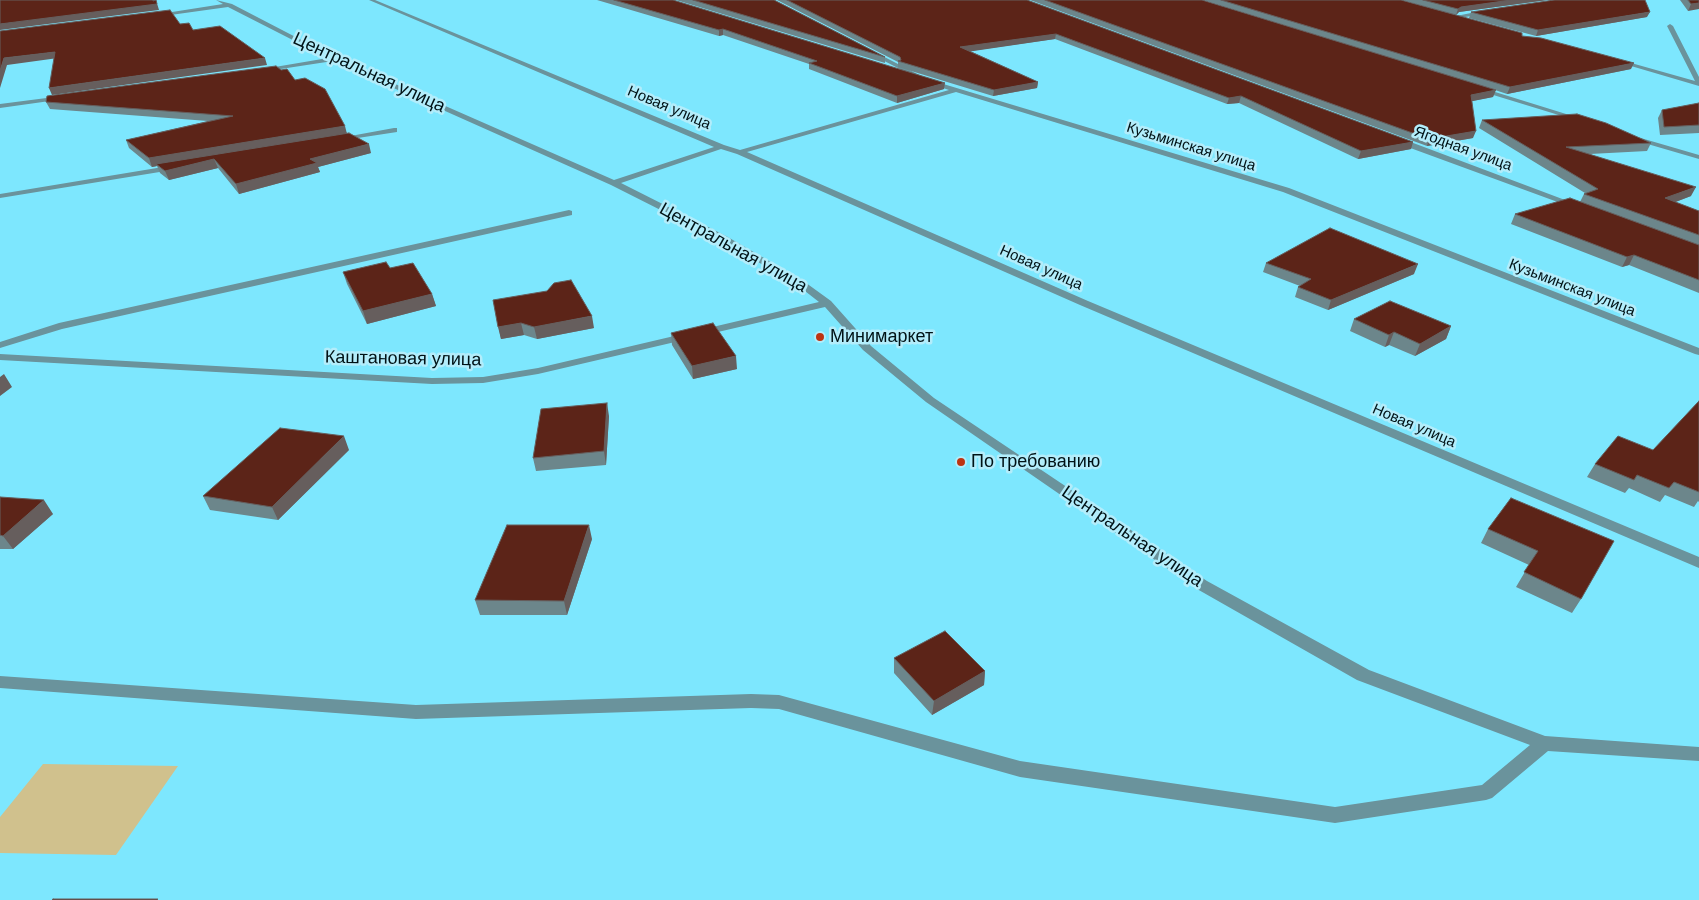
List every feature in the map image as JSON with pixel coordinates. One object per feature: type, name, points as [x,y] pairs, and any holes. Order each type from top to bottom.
[{"type":"street","name":"Центральная улица","points":[[218,0],[334,59],[614,184],[722,238],[799,282],[827,303],[867,348],[930,400],[1202,584],[1363,675],[1545,743],[1699,754]]},
{"type":"street","name":"Новая улица","points":[[371,0],[722,147],[740,152],[1084,303],[1699,563]]},
{"type":"street","points":[[146,16],[230,5]]},
{"type":"street","points":[[1454,17],[1494,11]]},
{"type":"street","points":[[1445,14],[1473,22]]},
{"type":"street","points":[[1670,26],[1699,83]]},
{"type":"street","points":[[864,49],[925,80]]},
{"type":"street","points":[[253,72],[334,59]]},
{"type":"street","points":[[1614,61],[1699,83]]},
{"type":"street","name":"Кузьминская улица","points":[[888,69],[1286,190],[1699,352]]},
{"type":"street","points":[[1474,87],[1586,122]]},
{"type":"street","points":[[740,152],[956,90]]},
{"type":"street","points":[[0,106],[66,97]]},
{"type":"street","points":[[325,141],[394,130]]},
{"type":"street","points":[[1624,134],[1699,157]]},
{"type":"street","name":"Ягодная улица","points":[[1392,138],[1587,210]]},
{"type":"street","points":[[614,184],[722,147]]},
{"type":"street","points":[[0,196],[187,165]]},
{"type":"street","points":[[0,345],[59,326],[569,213]]},
{"type":"street","name":"Каштановая улица","points":[[0,357],[432,381],[482,380],[538,371],[827,303]]},
{"type":"street","points":[[0,682],[416,712],[741,701],[779,702],[1020,768],[1335,815],[1486,792],[1545,743]]},
{"type":"shaded area","points":[[43,764],[178,766],[116,855],[0,853],[0,817]]},
{"type":"building","points":[[0,0],[156,0],[157,4],[0,24]]},
{"type":"building","points":[[614,0],[673,0],[945,83],[897,96],[809,63],[817,61],[723,29],[719,30]]},
{"type":"building","points":[[693,0],[774,0],[885,57]]},
{"type":"building","points":[[787,0],[1027,0],[1413,142],[1361,151],[1241,96],[1229,98],[1056,34],[960,47],[1038,82],[994,90],[898,61],[901,60],[900,57]]},
{"type":"building","points":[[1045,0],[1202,0],[1496,90],[1471,95],[1476,131],[1429,139]]},
{"type":"building","points":[[1221,0],[1401,0],[1522,33],[1522,36],[1541,38],[1634,63],[1510,87]]},
{"type":"building","points":[[1423,0],[1511,0],[1458,9]]},
{"type":"building","points":[[1554,0],[1645,0],[1650,12],[1538,30],[1471,12]]},
{"type":"building","points":[[1688,0],[1699,0],[1699,3],[1691,4]]},
{"type":"building","points":[[170,10],[180,24],[189,23],[193,30],[220,26],[265,58],[49,88],[55,52],[4,58],[0,71],[0,31]]},
{"type":"building","points":[[276,66],[281,70],[287,69],[295,80],[305,78],[325,89],[345,126],[149,158],[126,140],[233,116],[46,102],[47,96]]},
{"type":"building","points":[[1699,103],[1699,125],[1664,127],[1662,110]]},
{"type":"building","points":[[1577,114],[1606,123],[1651,143],[1566,147],[1696,187],[1665,198],[1699,211],[1699,235],[1584,194],[1598,189],[1482,120]]},
{"type":"building","points":[[349,133],[369,144],[310,159],[317,163],[236,184],[214,159],[165,171],[156,164]]},
{"type":"building","points":[[1570,198],[1699,245],[1699,280],[1634,255],[1627,257],[1515,214]]},
{"type":"building","points":[[1330,228],[1418,264],[1331,300],[1298,287],[1311,279],[1266,263]]},
{"type":"building","points":[[386,262],[390,268],[413,263],[432,294],[363,311],[343,272]]},
{"type":"building","points":[[571,280],[592,316],[534,327],[521,323],[498,327],[493,300],[547,291],[554,283]]},
{"type":"building","points":[[1390,301],[1451,326],[1420,344],[1394,332],[1389,335],[1354,319]]},
{"type":"building","points":[[713,323],[736,356],[692,366],[671,333]]},
{"type":"building","points":[[1699,401],[1699,492],[1674,482],[1669,488],[1637,475],[1634,480],[1595,464],[1618,436],[1653,450]]},
{"type":"building","points":[[607,403],[604,451],[533,458],[541,409]]},
{"type":"building","points":[[280,428],[344,436],[272,507],[203,496]]},
{"type":"building","points":[[0,497],[44,500],[3,536],[0,535]]},
{"type":"building","points":[[1511,498],[1614,541],[1581,599],[1524,572],[1538,551],[1488,529]]},
{"type":"building","points":[[507,525],[589,525],[564,601],[475,600]]},
{"type":"building","points":[[945,631],[985,671],[934,701],[894,658]]},
{"type":"building","points":[[53,899],[158,899],[52,900]]},
{"type":"place","name":"Минимаркет","points":[[820,337]]},
{"type":"place","name":"По требованию","points":[[961,462]]}]
